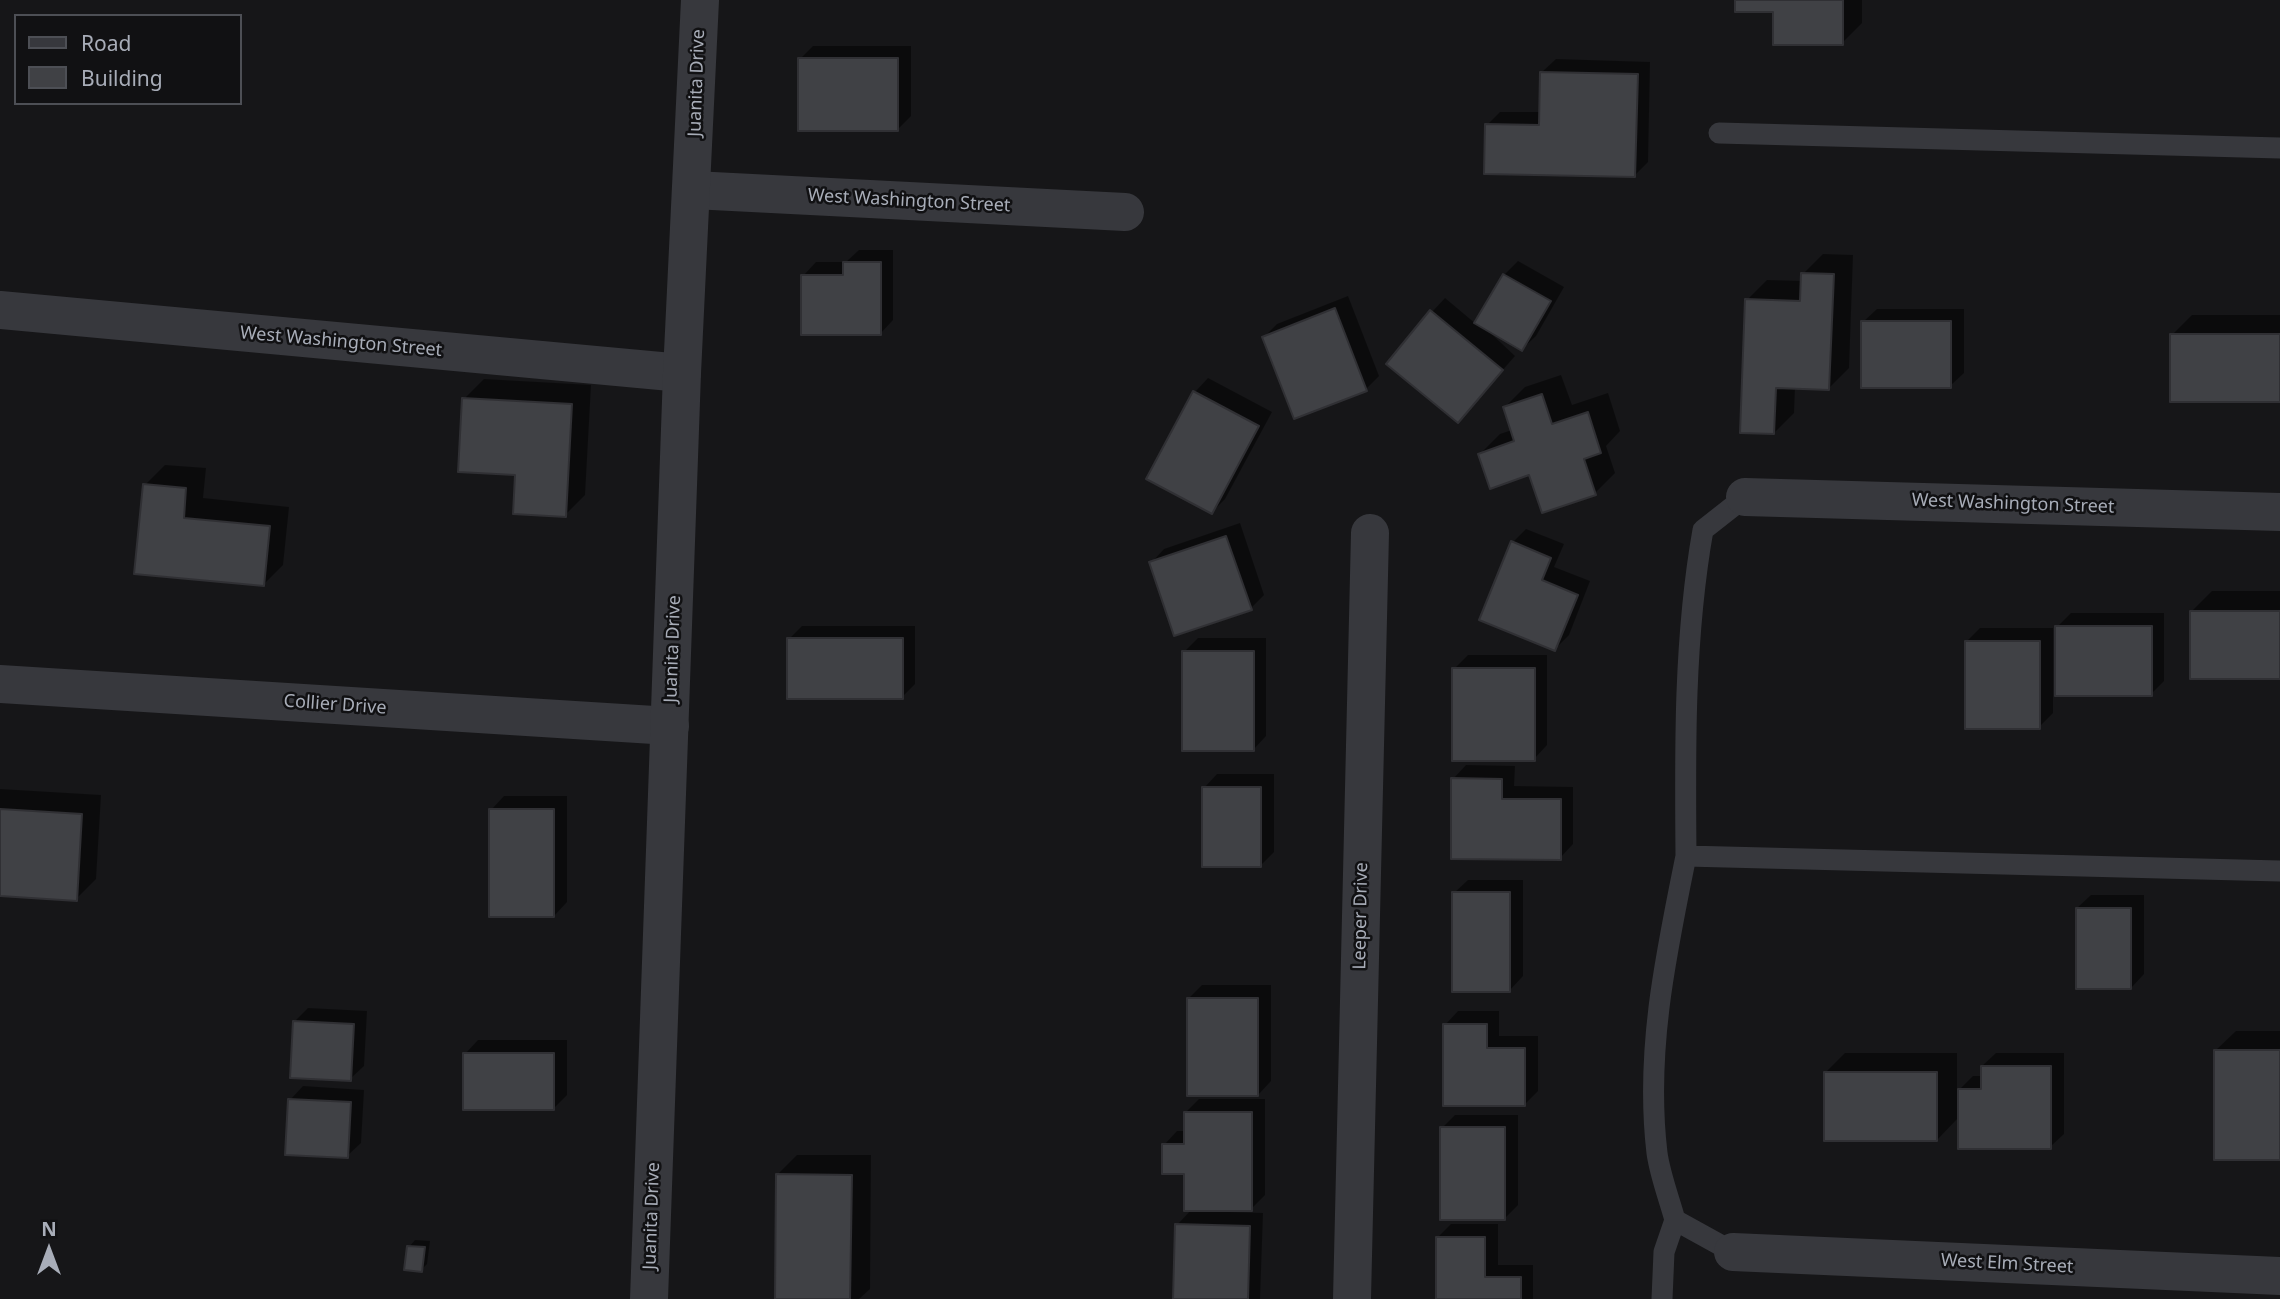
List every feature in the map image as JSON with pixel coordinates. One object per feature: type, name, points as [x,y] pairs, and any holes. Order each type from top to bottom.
[{"type":"street","name":"Juanita Drive","points":[[649,1299],[682,373],[693,190],[700,0]]},
{"type":"street","name":"West Washington Street","points":[[693,190],[1125,212]]},
{"type":"street","name":"West Washington Street","points":[[0,310],[682,373]]},
{"type":"street","name":"West Washington Street","points":[[1745,497],[2280,512]]},
{"type":"street","name":"Leeper Drive","points":[[1352,1299],[1370,533]]},
{"type":"street","name":"Collier Drive","points":[[0,684],[670,726]]},
{"type":"street","name":"West Elm Street","points":[[1733,1252],[2280,1276]]},
{"type":"lane","points":[[1719,133],[2280,148]]},
{"type":"lane","points":[[1662,1299],[1664,1252],[1675,1220],[1657,1154],[1654,1040],[1664,960],[1686,856],[1685,754],[1695,575],[1703,530],[1745,497]]},
{"type":"lane","points":[[1686,856],[2280,871]]},
{"type":"lane","points":[[1675,1220],[1733,1252]]},
{"type":"building","points":[[1735,0],[1843,0],[1843,45],[1773,45],[1773,12],[1735,12]]},
{"type":"building","points":[[798,58],[898,58],[898,131],[798,131]]},
{"type":"building","points":[[1540,72],[1638,74],[1635,177],[1484,174],[1485,124],[1539,125]]},
{"type":"building","points":[[843,262],[881,262],[881,335],[801,335],[801,275],[843,275]]},
{"type":"building","points":[[1801,273],[1834,274],[1829,390],[1776,388],[1774,434],[1740,433],[1745,299],[1800,301]]},
{"type":"building","points":[[1503,274],[1551,301],[1522,351],[1474,323]]},
{"type":"building","points":[[1335,308],[1367,391],[1294,419],[1262,337]]},
{"type":"building","points":[[1430,310],[1503,370],[1458,423],[1386,364]]},
{"type":"building","points":[[1861,321],[1951,321],[1951,388],[1861,388]]},
{"type":"building","points":[[2170,334],[2280,334],[2280,402],[2170,402]]},
{"type":"building","points":[[1193,391],[1259,426],[1212,514],[1146,479]]},
{"type":"building","points":[[1542,394],[1552,424],[1588,412],[1601,453],[1584,459],[1596,495],[1542,513],[1529,475],[1490,489],[1478,454],[1514,441],[1503,407]]},
{"type":"building","points":[[462,398],[572,404],[566,517],[513,514],[515,475],[458,472]]},
{"type":"building","points":[[143,484],[186,488],[184,518],[270,526],[264,586],[134,574]]},
{"type":"building","points":[[1226,536],[1252,610],[1174,636],[1149,562]]},
{"type":"building","points":[[1511,541],[1551,558],[1542,580],[1578,595],[1555,651],[1479,620]]},
{"type":"building","points":[[2190,611],[2280,611],[2280,679],[2190,679]]},
{"type":"building","points":[[2055,626],[2152,626],[2152,696],[2055,696]]},
{"type":"building","points":[[787,638],[903,638],[903,699],[787,699]]},
{"type":"building","points":[[1965,641],[2040,641],[2040,729],[1965,729]]},
{"type":"building","points":[[1182,651],[1254,651],[1254,751],[1182,751]]},
{"type":"building","points":[[1452,668],[1535,668],[1535,761],[1452,761]]},
{"type":"building","points":[[1451,778],[1502,779],[1502,799],[1561,799],[1561,860],[1451,859]]},
{"type":"building","points":[[1202,787],[1261,787],[1261,867],[1202,867]]},
{"type":"building","points":[[0,809],[82,814],[77,901],[0,896]]},
{"type":"building","points":[[489,809],[554,809],[554,917],[489,917]]},
{"type":"building","points":[[1452,892],[1510,892],[1510,992],[1452,992]]},
{"type":"building","points":[[2076,908],[2131,908],[2131,989],[2076,989]]},
{"type":"building","points":[[1187,998],[1258,998],[1258,1096],[1187,1096]]},
{"type":"building","points":[[293,1021],[354,1024],[351,1081],[290,1078]]},
{"type":"building","points":[[1443,1024],[1487,1024],[1487,1048],[1525,1048],[1525,1106],[1443,1106]]},
{"type":"building","points":[[2214,1050],[2280,1050],[2280,1160],[2214,1160]]},
{"type":"building","points":[[463,1053],[554,1053],[554,1110],[463,1110]]},
{"type":"building","points":[[1981,1066],[2051,1066],[2051,1149],[1958,1149],[1958,1089],[1981,1089]]},
{"type":"building","points":[[1824,1072],[1937,1072],[1937,1141],[1824,1141]]},
{"type":"building","points":[[288,1099],[351,1102],[348,1158],[285,1155]]},
{"type":"building","points":[[1184,1112],[1252,1112],[1252,1211],[1184,1211],[1184,1174],[1162,1174],[1162,1144],[1184,1144]]},
{"type":"building","points":[[1440,1127],[1505,1127],[1505,1220],[1440,1220]]},
{"type":"building","points":[[776,1174],[852,1175],[850,1299],[775,1299]]},
{"type":"building","points":[[1175,1224],[1250,1226],[1248,1299],[1173,1299]]},
{"type":"building","points":[[1436,1237],[1485,1237],[1485,1277],[1521,1277],[1521,1299],[1436,1299]]},
{"type":"building","points":[[407,1246],[425,1247],[422,1272],[404,1270]]}]
